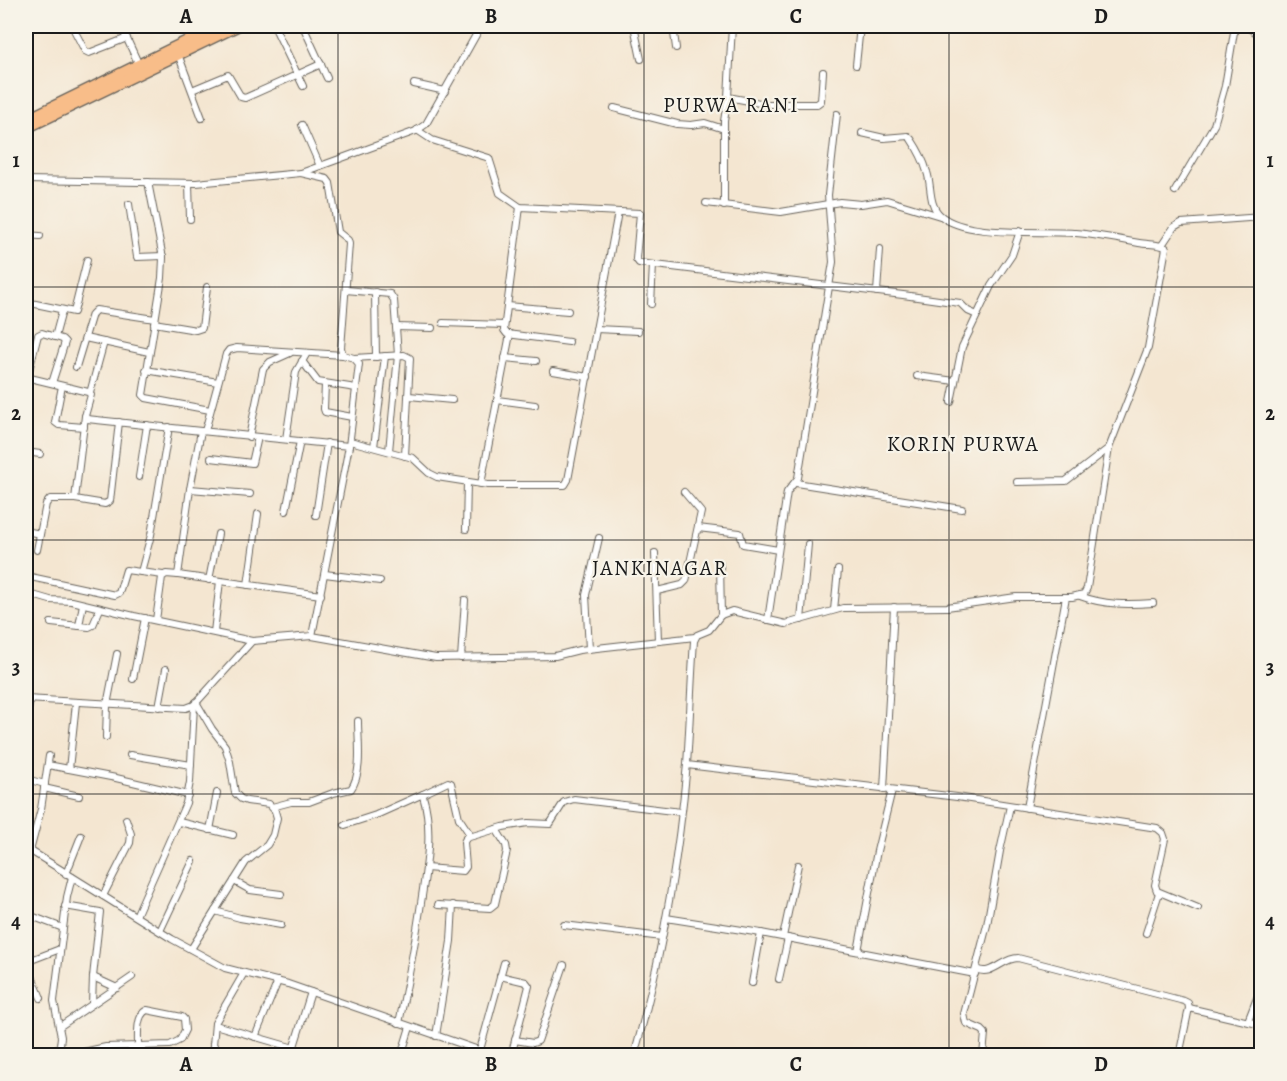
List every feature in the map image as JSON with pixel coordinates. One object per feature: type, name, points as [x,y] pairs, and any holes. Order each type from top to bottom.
[{"type":"highway","points":[[26,120],[213,29],[237,26]]},
{"type":"highway","points":[[26,128],[178,54],[213,29]]},
{"type":"street","points":[[72,26],[88,53],[127,38]]},
{"type":"street","points":[[121,26],[139,65]]},
{"type":"street","points":[[274,26],[303,86]]},
{"type":"street","points":[[303,26],[327,78]]},
{"type":"street","points":[[26,180],[189,183],[301,173],[417,130],[426,124],[482,26]]},
{"type":"street","points":[[633,26],[641,59]]},
{"type":"street","points":[[673,26],[676,48]]},
{"type":"street","points":[[724,206],[724,129],[732,26]]},
{"type":"street","points":[[856,65],[860,26]]},
{"type":"street","points":[[1175,191],[1214,124],[1225,86],[1235,26]]},
{"type":"street","points":[[1247,26],[1262,35]]},
{"type":"street","points":[[178,54],[202,118]]},
{"type":"street","points":[[192,90],[228,75],[241,97],[244,98],[321,64]]},
{"type":"street","points":[[728,97],[765,104],[817,104],[821,101],[823,72]]},
{"type":"street","points":[[414,84],[445,91]]},
{"type":"street","points":[[614,108],[677,124],[705,123],[724,129]]},
{"type":"street","points":[[768,620],[787,492],[798,478],[830,286],[834,253],[828,204],[837,114]]},
{"type":"street","points":[[302,125],[320,166]]},
{"type":"street","points":[[417,130],[432,141],[489,158],[500,193],[520,207],[640,213],[636,260],[638,263],[960,303],[968,311],[977,315]]},
{"type":"street","points":[[862,133],[884,138],[908,136],[911,139],[927,169],[930,194],[937,211],[944,218]]},
{"type":"street","points":[[301,173],[327,179],[330,183],[338,232],[348,240],[349,244],[341,348],[344,355]]},
{"type":"street","points":[[148,182],[163,256],[162,278],[142,393],[144,397],[210,410]]},
{"type":"street","points":[[189,183],[190,219]]},
{"type":"street","points":[[706,203],[781,212],[843,201],[861,204],[892,201],[977,230],[1074,233],[1163,244]]},
{"type":"street","points":[[129,204],[138,257],[163,256]]},
{"type":"street","points":[[520,207],[504,326],[505,333],[569,342]]},
{"type":"street","points":[[85,416],[87,419],[249,437],[350,443],[405,456],[418,462],[433,476],[481,484],[565,485],[568,480],[588,377],[618,212]]},
{"type":"street","points":[[1163,244],[1181,223],[1262,217]]},
{"type":"street","points":[[951,402],[962,347],[991,286],[1012,255],[1020,231]]},
{"type":"street","points":[[26,254],[28,235],[40,236]]},
{"type":"street","points":[[1080,596],[1088,588],[1114,430],[1148,348],[1166,252],[1163,244]]},
{"type":"street","points":[[877,292],[880,249]]},
{"type":"street","points":[[26,302],[62,311],[75,310],[87,260]]},
{"type":"street","points":[[651,304],[653,265]]},
{"type":"street","points":[[76,367],[92,314],[98,310],[196,330],[202,328],[207,287]]},
{"type":"street","points":[[346,290],[390,294],[393,297],[398,355],[389,452]]},
{"type":"street","points":[[375,292],[376,357]]},
{"type":"street","points":[[507,306],[568,311]]},
{"type":"street","points":[[55,337],[62,311]]},
{"type":"street","points":[[443,323],[504,326]]},
{"type":"street","points":[[396,327],[432,328]]},
{"type":"street","points":[[596,329],[638,331]]},
{"type":"street","points":[[52,383],[65,345],[64,340],[42,333],[38,335],[26,378],[90,393]]},
{"type":"street","points":[[481,484],[510,334]]},
{"type":"street","points":[[85,338],[149,352]]},
{"type":"street","points":[[75,500],[85,416],[104,342]]},
{"type":"street","points":[[178,575],[190,489],[203,431],[225,354],[233,348],[344,355],[354,358],[404,355],[410,358],[405,456]]},
{"type":"street","points":[[249,437],[263,369],[270,362],[293,352]]},
{"type":"street","points":[[286,439],[296,372],[307,352]]},
{"type":"street","points":[[374,447],[385,356]]},
{"type":"street","points":[[312,636],[350,443],[358,364],[354,358]]},
{"type":"street","points":[[506,358],[536,361]]},
{"type":"street","points":[[302,361],[315,380],[325,384],[356,388]]},
{"type":"street","points":[[146,370],[218,382]]},
{"type":"street","points":[[553,372],[588,377]]},
{"type":"street","points":[[917,376],[955,381]]},
{"type":"street","points":[[325,384],[325,412],[352,417]]},
{"type":"street","points":[[62,386],[55,422],[59,425],[84,427]]},
{"type":"street","points":[[409,396],[452,400]]},
{"type":"street","points":[[498,399],[535,405]]},
{"type":"street","points":[[37,550],[48,501],[53,498],[105,504],[110,501],[119,422]]},
{"type":"street","points":[[139,477],[147,425]]},
{"type":"street","points":[[141,572],[151,535],[168,428]]},
{"type":"street","points":[[212,458],[252,463],[258,436]]},
{"type":"street","points":[[286,511],[300,441]]},
{"type":"street","points":[[316,514],[327,443]]},
{"type":"street","points":[[1017,482],[1066,481],[1110,448]]},
{"type":"street","points":[[26,452],[40,454]]},
{"type":"street","points":[[466,528],[467,482]]},
{"type":"street","points":[[796,483],[962,510]]},
{"type":"street","points":[[190,489],[250,494]]},
{"type":"street","points":[[657,591],[682,585],[686,581],[701,512],[684,492]]},
{"type":"street","points":[[248,585],[258,514]]},
{"type":"street","points":[[698,528],[740,533],[743,544],[778,550]]},
{"type":"street","points":[[26,531],[40,534]]},
{"type":"street","points":[[209,580],[218,534]]},
{"type":"street","points":[[588,649],[586,594],[599,538]]},
{"type":"street","points":[[801,620],[808,544]]},
{"type":"street","points":[[655,553],[658,641]]},
{"type":"street","points":[[720,564],[721,615]]},
{"type":"street","points":[[26,576],[115,595],[119,593],[126,570],[321,595]]},
{"type":"street","points":[[834,610],[838,570]]},
{"type":"street","points":[[325,574],[380,581]]},
{"type":"street","points":[[156,620],[163,575]]},
{"type":"street","points":[[214,633],[220,581]]},
{"type":"street","points":[[26,593],[50,600],[67,600],[252,641],[312,636],[426,658],[555,656],[588,649],[696,637],[709,630],[721,615],[732,611],[786,624],[843,608],[947,607],[991,600],[1080,596],[1105,603],[1131,605],[1153,603]]},
{"type":"street","points":[[1027,808],[1066,597]]},
{"type":"street","points":[[461,658],[465,600]]},
{"type":"street","points":[[79,626],[83,604]]},
{"type":"street","points":[[884,789],[894,607]]},
{"type":"street","points":[[51,623],[91,626],[100,609]]},
{"type":"street","points":[[133,679],[145,618]]},
{"type":"street","points":[[634,1056],[650,997],[666,918],[687,765],[696,637]]},
{"type":"street","points":[[26,722],[28,699],[186,708],[195,703],[252,641]]},
{"type":"street","points":[[106,737],[107,705],[117,654]]},
{"type":"street","points":[[159,707],[166,669]]},
{"type":"street","points":[[69,769],[76,703]]},
{"type":"street","points":[[136,916],[179,822],[188,795],[195,703]]},
{"type":"street","points":[[191,949],[246,862],[264,849],[273,835],[277,818],[269,804],[247,801],[235,793],[225,746],[195,703]]},
{"type":"street","points":[[272,807],[291,802],[309,802],[351,789],[357,771],[358,721]]},
{"type":"street","points":[[129,754],[191,765]]},
{"type":"street","points":[[49,756],[28,850],[218,965],[278,981],[496,1056]]},
{"type":"street","points":[[48,765],[188,795]]},
{"type":"street","points":[[687,765],[1107,819],[1161,831],[1165,839],[1155,885],[1159,893],[1198,908]]},
{"type":"street","points":[[26,779],[79,796]]},
{"type":"street","points":[[345,825],[376,815],[448,782],[451,783],[459,818],[468,832],[464,842],[466,867],[463,871],[426,868]]},
{"type":"street","points":[[858,951],[877,850],[892,790]]},
{"type":"street","points":[[210,830],[217,793]]},
{"type":"street","points":[[399,1023],[412,963],[426,868],[429,830],[423,794]]},
{"type":"street","points":[[466,838],[528,823],[550,824],[564,802],[574,799],[681,812]]},
{"type":"street","points":[[983,1056],[986,1037],[984,1031],[969,1025],[964,1017],[976,971],[1010,806]]},
{"type":"street","points":[[103,896],[130,843],[131,834],[126,819]]},
{"type":"street","points":[[179,822],[233,835]]},
{"type":"street","points":[[438,905],[490,908],[495,904],[507,851],[496,829]]},
{"type":"street","points":[[81,836],[69,875],[54,1001],[61,1037],[53,1054],[70,1055],[106,1047],[138,1046],[170,1045],[177,1043],[185,1030],[184,1019],[158,1012],[142,1011],[140,1014],[138,1046],[138,1056]]},
{"type":"street","points":[[160,931],[193,861]]},
{"type":"street","points":[[779,979],[798,865]]},
{"type":"street","points":[[234,881],[250,890],[281,894]]},
{"type":"street","points":[[1146,933],[1159,893]]},
{"type":"street","points":[[66,906],[100,912],[92,1004]]},
{"type":"street","points":[[436,1036],[451,941],[453,906]]},
{"type":"street","points":[[215,910],[240,918],[281,925]]},
{"type":"street","points":[[26,914],[63,928]]},
{"type":"street","points":[[666,918],[976,971],[986,971],[1012,958],[1018,958],[1185,1001],[1189,1008],[1179,1056]]},
{"type":"street","points":[[564,925],[662,937]]},
{"type":"street","points":[[752,983],[761,933]]},
{"type":"street","points":[[41,998],[26,962],[60,950]]},
{"type":"street","points":[[480,1050],[504,963]]},
{"type":"street","points":[[515,1040],[532,1043],[538,1041],[564,965]]},
{"type":"street","points":[[212,1056],[215,1025],[244,973]]},
{"type":"street","points":[[500,976],[526,982],[529,986],[511,1056]]},
{"type":"street","points":[[93,977],[117,988]]},
{"type":"street","points":[[59,1027],[132,977]]},
{"type":"street","points":[[255,1037],[278,981]]},
{"type":"street","points":[[291,1056],[310,992]]},
{"type":"street","points":[[1248,1021],[1257,998]]},
{"type":"street","points":[[1189,1008],[1262,1025]]},
{"type":"street","points":[[215,1025],[294,1048]]},
{"type":"street","points":[[401,1056],[410,1027]]},
{"type":"street","points":[[213,1044],[220,1056]]},
{"type":"district","name":"PURWA RANI","points":[[731,105]]},
{"type":"district","name":"KORIN PURWA","points":[[963,444]]},
{"type":"district","name":"JANKINAGAR","points":[[660,568]]}]
